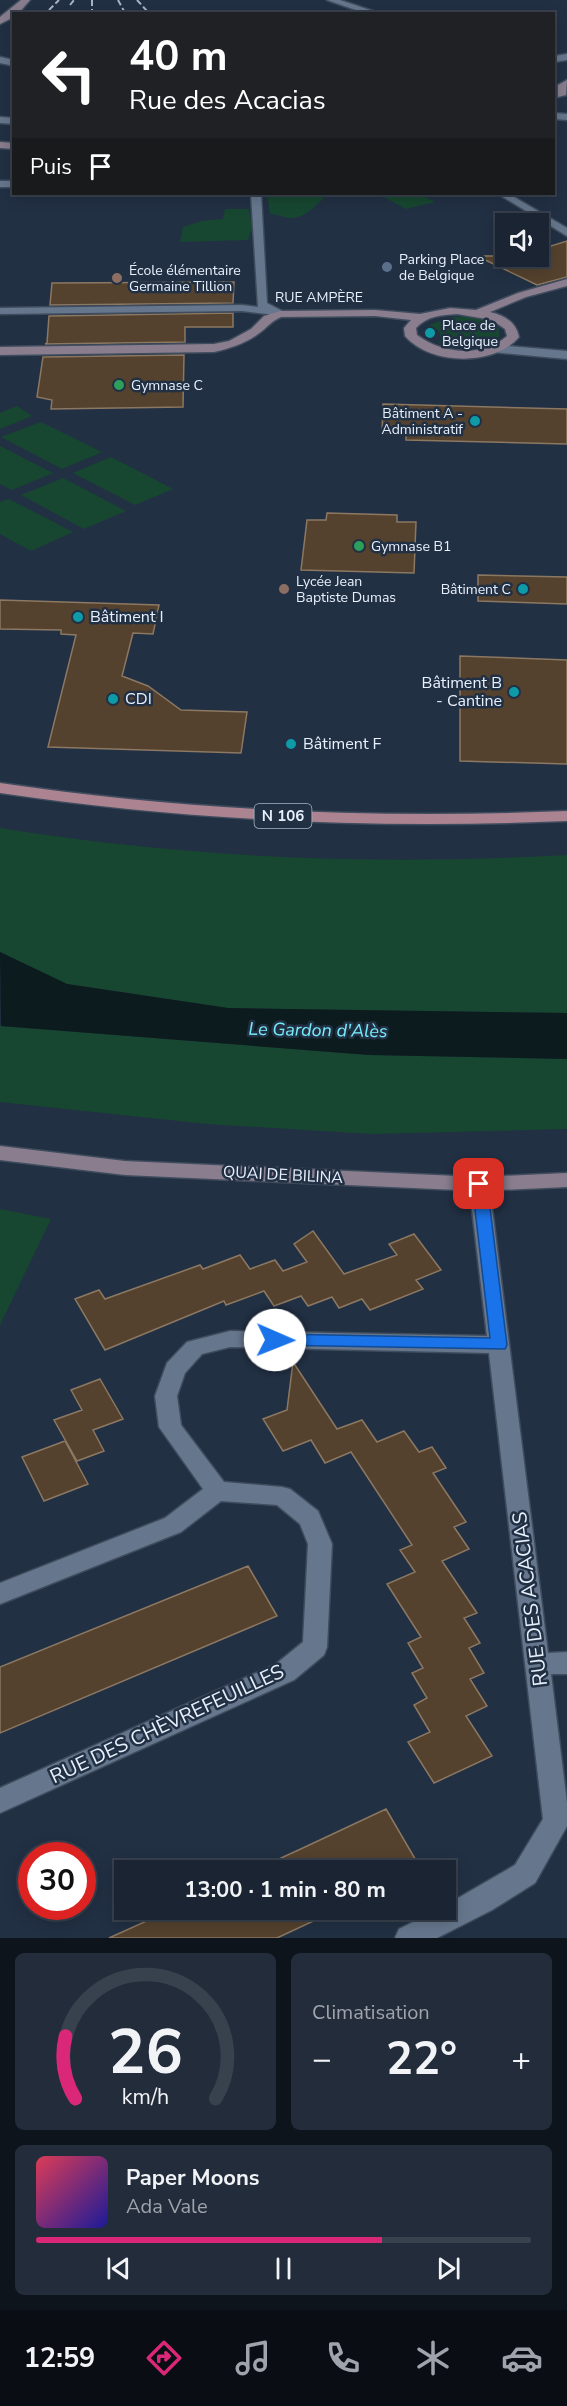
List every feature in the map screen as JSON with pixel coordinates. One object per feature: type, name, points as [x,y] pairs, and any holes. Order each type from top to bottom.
[{"type":"main road","name":"N 106","points":[[0,789],[67,799],[289,817],[471,821],[567,816]]},
{"type":"street","points":[[5,18],[26,0]]},
{"type":"street","points":[[331,0],[371,12]]},
{"type":"street","points":[[256,195],[262,305],[280,314]]},
{"type":"street","points":[[505,195],[567,233]]},
{"type":"street","points":[[478,313],[522,295],[567,282]]},
{"type":"street","name":"RUE AMPÈRE","points":[[0,310],[242,308],[280,314],[375,313],[421,318]]},
{"type":"street","points":[[496,349],[513,337],[511,328],[496,318],[478,313],[453,311],[421,318],[414,323],[410,332],[416,342],[426,347],[464,354],[496,349],[567,355]]},
{"type":"street","points":[[0,351],[214,348],[233,344],[245,338],[268,318],[280,314]]},
{"type":"street","points":[[0,342],[201,341],[245,338]]},
{"type":"street","points":[[545,354],[567,345]]},
{"type":"street","name":"QUAI DE BILINA","points":[[0,1153],[126,1168],[479,1184],[567,1180]]},
{"type":"street","name":"RUE DES ACACIAS","points":[[409,1938],[482,1901],[525,1874],[562,1820],[538,1664],[479,1184]]},
{"type":"street","points":[[0,1594],[173,1525],[217,1491],[170,1427],[166,1396],[175,1369],[195,1348],[230,1339],[499,1345]]},
{"type":"street","name":"RUE DES CHÈVREFEUILLES","points":[[0,1801],[285,1672],[315,1647],[320,1544],[310,1518],[282,1496],[217,1491]]},
{"type":"street","points":[[538,1664],[567,1663]]},
{"type":"green space","points":[[267,195],[327,195],[305,214],[295,218],[270,214]]},
{"type":"green space","points":[[380,195],[422,195],[435,202],[406,209]]},
{"type":"green space","points":[[225,209],[249,209],[252,228],[248,240],[180,242],[183,227],[202,221],[223,219]]},
{"type":"green space","points":[[452,317],[483,319],[499,328],[499,337],[485,345],[478,346],[462,347],[438,343],[441,339],[439,331],[429,325]]},
{"type":"green space","points":[[17,406],[32,416],[0,429],[0,413]]},
{"type":"green space","points":[[41,422],[102,452],[62,469],[1,437]]},
{"type":"green space","points":[[0,446],[53,473],[12,490],[0,484]]},
{"type":"green space","points":[[111,457],[173,489],[135,505],[73,473]]},
{"type":"green space","points":[[63,478],[126,511],[84,529],[21,495]]},
{"type":"green space","points":[[9,499],[73,532],[31,551],[0,534],[0,502]]},
{"type":"green space","points":[[0,828],[141,846],[283,857],[425,860],[567,855],[567,1013],[228,1008],[67,984],[0,952]]},
{"type":"green space","points":[[0,1026],[369,1055],[567,1059],[567,1129],[372,1134],[207,1124],[0,1102]]},
{"type":"green space","points":[[0,1209],[51,1219],[0,1325]]},
{"type":"water","name":"Le Gardon d'Alès","points":[[0,952],[67,984],[228,1008],[567,1013],[567,1059],[369,1055],[1,1026]]},
{"type":"building","points":[[567,241],[567,277],[537,285],[500,267],[549,267],[549,247]]},
{"type":"building","points":[[477,256],[495,256],[495,265]]},
{"type":"building","points":[[234,282],[233,303],[50,305],[52,283]]},
{"type":"building","points":[[233,313],[233,327],[185,327],[185,342],[45,344],[47,343],[49,316]]},
{"type":"building","name":"Gymnase C","points":[[184,355],[183,407],[51,409],[52,400],[37,397],[43,357]]},
{"type":"building","name":"Bâtiment A - Administratif","points":[[383,404],[567,409],[567,444],[406,440],[406,433],[382,433]]},
{"type":"building","name":"Gymnase B1","points":[[327,513],[397,515],[397,522],[416,522],[414,573],[301,570],[307,520],[326,520]]},
{"type":"building","name":"Bâtiment C","points":[[478,575],[567,577],[567,604],[478,601]]},
{"type":"building","points":[[0,600],[159,605],[153,634],[133,633],[122,676],[148,686],[181,710],[247,712],[241,753],[48,747],[76,635],[61,634],[61,630],[0,629]]},
{"type":"building","name":"Bâtiment B - Cantine","points":[[460,656],[567,660],[567,764],[460,761]]},
{"type":"building","points":[[313,1231],[344,1274],[397,1255],[389,1244],[414,1234],[441,1270],[416,1280],[423,1289],[370,1310],[362,1299],[339,1308],[332,1297],[308,1306],[301,1296],[274,1306],[264,1291],[226,1305],[224,1301],[105,1350],[75,1299],[99,1290],[105,1299],[200,1265],[203,1269],[240,1255],[250,1269],[275,1260],[283,1271],[307,1262],[294,1244]]},
{"type":"building","points":[[293,1362],[337,1429],[362,1420],[377,1442],[404,1431],[419,1452],[432,1447],[446,1468],[433,1473],[466,1522],[454,1527],[469,1549],[442,1561],[477,1613],[464,1618],[480,1643],[469,1648],[484,1673],[470,1679],[487,1706],[466,1716],[492,1756],[434,1783],[408,1742],[430,1732],[414,1705],[427,1698],[412,1673],[423,1668],[408,1643],[421,1637],[387,1584],[415,1572],[400,1550],[412,1545],[351,1452],[325,1463],[311,1440],[283,1451],[263,1419],[287,1410]]},
{"type":"building","points":[[100,1379],[123,1419],[93,1430],[104,1451],[77,1461],[54,1420],[82,1410],[71,1390]]},
{"type":"building","points":[[65,1441],[88,1484],[44,1501],[22,1457]]},
{"type":"building","points":[[248,1566],[277,1616],[0,1733],[0,1667]]},
{"type":"building","points":[[386,1809],[416,1860],[277,1860]]},
{"type":"building","points":[[149,1920],[316,1920],[277,1938],[109,1938]]},
{"type":"railway","points":[[49,10],[59,0]]},
{"type":"railway","points":[[70,5],[74,0]]},
{"type":"railway","points":[[92,0],[92,11]]},
{"type":"railway","points":[[118,0],[124,11]]},
{"type":"railway","points":[[137,0],[147,11]]},
{"type":"place","name":"Parking Place de Belgique","points":[[387,267]]},
{"type":"place","name":"École élémentaire Germaine Tillion","points":[[117,278]]},
{"type":"place","name":"Place de Belgique","points":[[430,333]]},
{"type":"place","name":"Gymnase C","points":[[119,385]]},
{"type":"place","name":"Bâtiment A - Administratif","points":[[475,421]]},
{"type":"place","name":"Gymnase B1","points":[[359,546]]},
{"type":"place","name":"Lycée Jean Baptiste Dumas","points":[[284,589]]},
{"type":"place","name":"Bâtiment C","points":[[523,589]]},
{"type":"place","name":"Bâtiment I","points":[[78,617]]},
{"type":"place","name":"Bâtiment B - Cantine","points":[[514,692]]},
{"type":"place","name":"CDI","points":[[113,699]]},
{"type":"place","name":"Bâtiment F","points":[[291,744]]},
{"type":"route","points":[[275,1340],[499,1345],[479,1184]]}]
